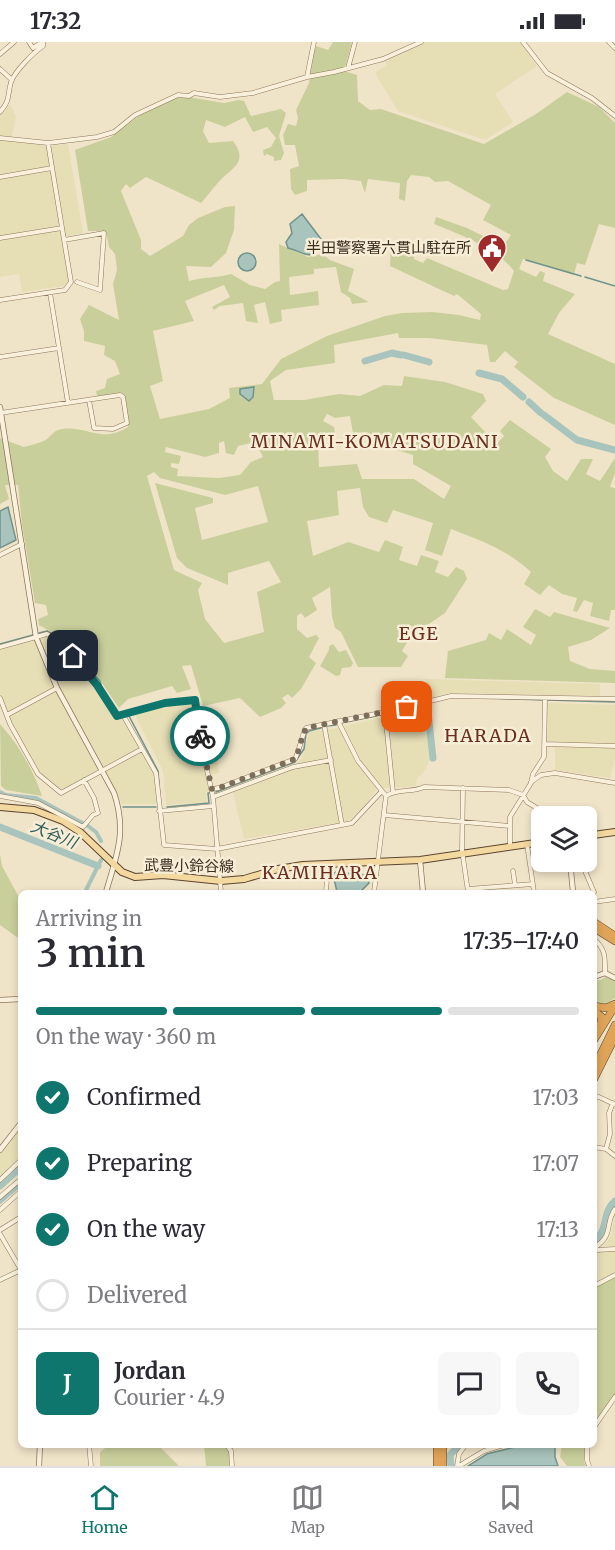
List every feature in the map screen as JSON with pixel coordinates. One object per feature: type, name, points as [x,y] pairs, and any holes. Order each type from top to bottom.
[{"type":"highway","points":[[597,924],[615,936]]},
{"type":"highway","points":[[597,930],[615,941]]},
{"type":"highway","points":[[597,1006],[606,1008],[615,1005]]},
{"type":"highway","points":[[597,1034],[615,1005]]},
{"type":"highway","points":[[597,1013],[602,1017],[600,1029]]},
{"type":"highway","points":[[597,1055],[615,1024]]},
{"type":"highway","points":[[597,1062],[615,1024]]},
{"type":"highway","points":[[597,1073],[615,1037]]},
{"type":"highway","points":[[437,1448],[437,1466]]},
{"type":"highway","points":[[443,1448],[443,1466]]},
{"type":"main road","name":"武豊小鈴谷線","points":[[0,807],[34,810],[63,821],[80,832],[122,872],[135,878],[163,875],[221,881],[244,879],[278,869],[303,865],[420,861],[531,843]]},
{"type":"main road","points":[[597,834],[615,832]]},
{"type":"street","points":[[0,54],[14,42]]},
{"type":"street","points":[[29,42],[33,48],[43,42]]},
{"type":"street","points":[[0,112],[8,102],[12,80],[33,54],[43,46],[43,42]]},
{"type":"street","points":[[307,77],[314,42]]},
{"type":"street","points":[[348,68],[355,42]]},
{"type":"street","points":[[0,138],[48,143],[82,140],[114,132],[135,115],[178,95],[189,96],[194,93],[220,97],[238,96],[383,59],[421,42]]},
{"type":"street","points":[[523,42],[547,74],[592,98],[615,116]]},
{"type":"street","points":[[609,42],[615,48]]},
{"type":"street","points":[[0,69],[12,80]]},
{"type":"street","points":[[0,295],[0,300],[65,290],[71,282],[48,143]]},
{"type":"street","points":[[0,177],[52,168]]},
{"type":"street","points":[[0,238],[62,228]]},
{"type":"street","points":[[64,240],[104,233],[100,290],[77,282]]},
{"type":"street","points":[[50,292],[68,403]]},
{"type":"street","points":[[0,357],[59,348]]},
{"type":"street","points":[[89,400],[94,428],[113,429],[127,423],[123,397],[120,395],[0,411],[36,637],[57,688],[114,793],[120,810],[121,832],[115,865],[107,890]]},
{"type":"street","points":[[0,555],[22,544]]},
{"type":"street","points":[[0,647],[47,634],[63,644],[97,685],[117,716],[165,703],[195,700],[198,730],[212,789],[221,890]]},
{"type":"street","points":[[7,716],[57,688]]},
{"type":"street","points":[[212,789],[295,759],[306,728],[451,696],[615,699]]},
{"type":"street","points":[[0,698],[38,774],[61,793],[142,749]]},
{"type":"street","points":[[531,783],[533,774],[544,757],[545,698]]},
{"type":"street","points":[[386,712],[393,792]]},
{"type":"street","points":[[123,714],[156,773],[164,845],[217,849],[342,825],[352,822],[382,790]]},
{"type":"street","points":[[338,721],[358,760],[386,796],[374,890]]},
{"type":"street","points":[[324,724],[342,825]]},
{"type":"street","points":[[544,744],[615,746]]},
{"type":"street","points":[[213,797],[293,767],[331,760]]},
{"type":"street","points":[[510,847],[510,817],[531,783],[541,775],[555,773],[615,783]]},
{"type":"street","points":[[0,796],[38,803],[83,827],[98,813],[94,798],[84,780]]},
{"type":"street","points":[[386,796],[393,792],[418,790],[424,787],[509,790],[523,795],[527,802],[534,806]]},
{"type":"street","points":[[463,788],[461,823],[468,890]]},
{"type":"street","points":[[159,811],[213,806]]},
{"type":"street","points":[[384,815],[510,826]]},
{"type":"street","points":[[527,844],[534,890]]},
{"type":"street","points":[[420,861],[423,890]]},
{"type":"street","points":[[326,890],[328,864]]},
{"type":"street","points":[[513,871],[515,885]]},
{"type":"street","points":[[571,872],[573,890]]},
{"type":"street","points":[[585,872],[593,890]]},
{"type":"street","points":[[476,890],[533,884]]},
{"type":"street","points":[[597,902],[615,899]]},
{"type":"street","points":[[597,942],[602,946],[605,955],[605,973]]},
{"type":"street","points":[[597,976],[605,973],[615,978]]},
{"type":"street","points":[[0,1000],[18,999]]},
{"type":"street","points":[[597,1097],[614,1103],[609,1113],[610,1134],[606,1149]]},
{"type":"street","points":[[1,1149],[18,1127]]},
{"type":"street","points":[[597,1148],[606,1149],[615,1156]]},
{"type":"street","points":[[0,1180],[18,1163]]},
{"type":"street","points":[[0,1197],[18,1182]]},
{"type":"street","points":[[0,1210],[18,1194]]},
{"type":"street","points":[[597,1246],[608,1235],[611,1215],[615,1209]]},
{"type":"street","points":[[18,1219],[0,1232],[18,1265]]},
{"type":"street","points":[[597,1250],[615,1250]]},
{"type":"street","points":[[0,1280],[18,1271]]},
{"type":"street","points":[[597,1284],[615,1275]]},
{"type":"street","points":[[597,1423],[615,1397]]},
{"type":"street","points":[[39,1466],[40,1448]]},
{"type":"street","points":[[89,1448],[91,1466]]},
{"type":"street","points":[[229,1448],[232,1466]]},
{"type":"street","points":[[458,1466],[459,1454],[463,1448]]},
{"type":"street","points":[[458,1466],[484,1450],[492,1448]]},
{"type":"street","points":[[587,1448],[586,1461],[589,1466]]},
{"type":"shaded area","points":[[425,42],[525,42],[522,44],[537,66],[495,94],[513,122],[485,140],[398,111],[375,73],[387,65],[385,61]]},
{"type":"shaded area","points":[[8,105],[11,105],[16,117],[11,140],[46,146],[68,144],[83,233],[62,237],[68,281],[64,286],[22,292],[19,274],[0,277],[0,115]]},
{"type":"shaded area","points":[[47,637],[59,645],[95,686],[115,718],[123,717],[154,773],[157,804],[122,804],[103,767],[61,791],[40,773],[12,723],[0,693],[0,649]]},
{"type":"shaded area","points":[[425,679],[600,684],[600,696],[449,693],[431,698]]},
{"type":"shaded area","points":[[193,702],[196,726],[211,723],[218,745],[216,747],[219,773],[206,776],[209,791],[206,792],[207,802],[166,805],[163,771],[134,713],[165,705]]},
{"type":"shaded area","points":[[547,703],[615,705],[615,760],[610,778],[555,770],[555,742],[546,741]]},
{"type":"shaded area","points":[[426,706],[431,757],[425,770],[417,779],[416,786],[377,789],[363,808],[348,821],[244,839],[233,792],[294,768],[302,758],[310,732],[338,728]]},
{"type":"shaded area","points":[[18,1132],[18,1161],[0,1177],[0,1153]]},
{"type":"shaded area","points":[[615,1214],[615,1246],[603,1247],[611,1236]]},
{"type":"shaded area","points":[[615,1251],[615,1272],[597,1281],[597,1252]]},
{"type":"green space","points":[[333,42],[352,42],[344,71],[357,75],[358,101],[370,110],[381,109],[484,144],[536,114],[567,92],[599,107],[615,123],[615,228],[599,224],[585,265],[577,263],[574,275],[523,259],[519,269],[536,277],[540,271],[545,273],[543,281],[575,294],[559,313],[548,334],[615,364],[615,425],[554,398],[514,367],[518,362],[505,351],[495,362],[490,362],[487,345],[429,338],[399,338],[398,333],[334,345],[335,363],[286,370],[270,381],[274,400],[304,400],[339,394],[360,396],[384,385],[402,386],[404,376],[445,382],[483,394],[486,401],[471,417],[487,434],[482,440],[491,450],[504,436],[500,431],[510,420],[551,449],[545,457],[553,471],[567,481],[581,459],[593,459],[586,474],[600,481],[615,458],[615,473],[610,487],[615,488],[615,610],[611,610],[609,621],[590,616],[593,603],[584,600],[577,612],[573,611],[577,598],[562,594],[549,585],[540,595],[524,584],[531,572],[522,564],[493,546],[451,529],[442,556],[425,550],[433,523],[393,510],[387,523],[369,517],[363,507],[360,488],[337,491],[339,515],[307,521],[313,556],[348,542],[379,552],[385,540],[403,547],[399,560],[417,566],[421,555],[439,561],[435,572],[448,577],[456,567],[464,571],[467,579],[445,613],[410,637],[402,651],[408,656],[401,667],[358,667],[341,632],[335,628],[330,587],[312,598],[317,610],[305,618],[301,613],[297,616],[297,629],[307,638],[316,635],[319,638],[309,657],[316,663],[301,689],[292,698],[288,694],[282,698],[286,703],[281,708],[260,717],[240,698],[203,706],[191,665],[182,666],[191,689],[177,693],[172,686],[128,699],[119,708],[93,670],[64,639],[39,625],[38,619],[48,615],[46,605],[35,603],[18,485],[5,485],[9,499],[0,504],[0,438],[24,447],[45,440],[58,430],[76,429],[109,434],[128,427],[122,394],[97,396],[96,391],[105,388],[107,379],[120,374],[115,361],[104,355],[105,346],[84,341],[80,319],[89,305],[119,320],[113,284],[117,270],[115,254],[109,247],[106,231],[88,231],[75,150],[111,137],[140,115],[176,98],[188,97],[224,103],[244,101],[251,116],[281,109],[286,113],[279,136],[284,153],[281,160],[274,161],[274,157],[267,154],[264,156],[263,150],[271,147],[276,138],[267,127],[253,132],[245,117],[225,127],[206,120],[203,131],[209,143],[233,141],[240,155],[236,165],[201,203],[146,177],[130,188],[126,184],[121,191],[141,240],[141,249],[150,256],[183,236],[189,225],[198,218],[225,207],[235,206],[234,230],[226,253],[211,267],[186,266],[189,281],[231,274],[250,285],[265,289],[280,281],[279,244],[308,257],[322,254],[330,260],[354,269],[348,291],[369,302],[352,304],[350,298],[341,292],[336,267],[314,269],[314,274],[289,277],[290,295],[318,291],[319,305],[281,310],[282,321],[270,324],[265,302],[254,305],[258,323],[246,321],[243,303],[220,306],[214,310],[212,307],[230,297],[224,285],[185,301],[194,321],[153,331],[163,381],[150,386],[160,419],[209,409],[230,398],[229,388],[262,384],[281,359],[327,336],[385,316],[433,312],[480,320],[481,314],[457,294],[454,296],[390,266],[391,248],[398,242],[414,252],[414,259],[423,263],[427,258],[503,290],[508,289],[514,271],[487,248],[434,224],[436,217],[467,228],[503,246],[511,235],[483,220],[491,205],[448,181],[435,182],[429,177],[411,175],[407,181],[405,201],[399,199],[400,183],[368,179],[365,193],[361,181],[307,180],[307,191],[295,195],[291,189],[290,169],[299,166],[295,145],[285,145],[283,135],[288,124],[296,126],[298,118],[296,110],[309,83],[312,56],[316,46],[328,50]],"holes":[[[327,414],[335,418],[350,416],[353,433],[366,432],[368,446],[393,449],[413,455],[413,464],[451,486],[444,499],[414,479],[362,479],[357,464],[319,467],[318,440],[331,438],[335,434],[334,427],[323,421]],[[224,441],[226,453],[234,455],[238,446],[251,443],[258,447],[263,457],[251,462],[240,475],[219,478],[177,476],[178,469],[171,467],[171,463],[179,464],[181,456],[165,452],[166,447],[205,457],[219,453],[219,443]],[[154,472],[160,478],[225,495],[258,486],[268,522],[202,540],[195,508],[213,503],[213,498],[155,483],[177,558],[187,568],[228,585],[228,573],[269,561],[281,582],[257,592],[264,632],[224,643],[205,619],[198,590],[202,583],[174,570],[147,476]]]},
{"type":"green space","points":[[535,609],[550,617],[554,612],[610,628],[591,640],[568,647],[570,661],[590,669],[615,671],[615,683],[445,678],[448,651],[486,640],[489,633],[501,640],[507,629],[531,645],[536,635],[523,627]]},
{"type":"green space","points":[[333,644],[339,652],[346,650],[353,663],[351,667],[342,668],[340,675],[336,676],[320,666],[329,646]]},
{"type":"green space","points":[[0,724],[25,758],[42,796],[6,790],[1,786]]},
{"type":"green space","points":[[0,854],[2,866],[18,895],[18,938],[0,925]]},
{"type":"green space","points":[[605,977],[615,980],[615,998],[604,1005],[597,1004],[597,980]]},
{"type":"green space","points":[[615,1277],[615,1394],[597,1419],[597,1287]]},
{"type":"green space","points":[[105,1448],[161,1448],[179,1466],[100,1466],[100,1452]]},
{"type":"green space","points":[[204,1448],[233,1448],[229,1466],[206,1466]]},
{"type":"green space","points":[[562,1448],[585,1448],[586,1466],[567,1466],[560,1457]]},
{"type":"water","points":[[302,214],[321,239],[321,247],[309,255],[288,248],[286,242],[292,233],[290,224]]},
{"type":"water","points":[[247,253],[253,256],[256,262],[253,268],[247,271],[241,268],[238,262],[241,256]]},
{"type":"water","points":[[254,387],[253,397],[249,401],[240,394],[240,389]]},
{"type":"water","points":[[8,507],[16,540],[0,548],[0,511]]},
{"type":"water","points":[[336,872],[365,875],[369,883],[362,890],[337,890],[333,874]]},
{"type":"water","points":[[511,1448],[555,1448],[558,1466],[468,1466],[487,1454]]},
{"type":"waterway","points":[[526,260],[581,276]]},
{"type":"waterway","points":[[585,277],[615,286]]},
{"type":"waterway","points":[[365,361],[392,353],[401,355]]},
{"type":"waterway","points":[[404,355],[429,362]]},
{"type":"waterway","points":[[479,373],[502,379],[523,397]]},
{"type":"waterway","points":[[529,402],[541,413]]},
{"type":"waterway","points":[[544,415],[577,440],[615,450]]},
{"type":"waterway","points":[[39,633],[47,631],[64,640],[100,681],[114,707]]},
{"type":"waterway","points":[[0,644],[33,635]]},
{"type":"waterway","points":[[485,698],[543,700]]},
{"type":"waterway","points":[[547,700],[615,702]]},
{"type":"waterway","points":[[427,703],[433,758]]},
{"type":"waterway","points":[[129,716],[158,771],[160,797]]},
{"type":"waterway","points":[[341,723],[376,716]]},
{"type":"waterway","points":[[327,726],[336,725]]},
{"type":"waterway","points":[[216,792],[295,762],[304,749],[306,734],[321,728]]},
{"type":"waterway","points":[[0,792],[6,795],[36,798],[88,826],[96,832],[101,841]]},
{"type":"waterway","points":[[167,807],[209,803],[208,793],[210,793]]},
{"type":"waterway","points":[[123,807],[156,807]]},
{"type":"waterway","name":"大谷川","points":[[0,827],[98,866]]},
{"type":"waterway","points":[[86,890],[101,860]]},
{"type":"waterway","points":[[0,1186],[18,1170]]},
{"type":"waterway","points":[[0,1202],[18,1187]]},
{"type":"waterway","points":[[597,1239],[602,1231],[608,1210],[615,1201]]},
{"type":"waterway","points":[[451,1466],[450,1455],[456,1448]]},
{"type":"way so far","points":[[200,736],[212,789],[295,759],[306,728],[407,707]]},
{"type":"place","name":"半田警察署六貫山駐在所","points":[[492,274]]},
{"type":"district","name":"MINAMI-KOMATSUDANI","points":[[375,442]]},
{"type":"district","name":"EGE","points":[[419,634]]},
{"type":"district","name":"HARADA","points":[[488,736]]},
{"type":"district","name":"KAMIHARA","points":[[320,873]]},
{"type":"route","points":[[73,656],[97,685],[117,716],[165,703],[195,700],[200,736]]}]
